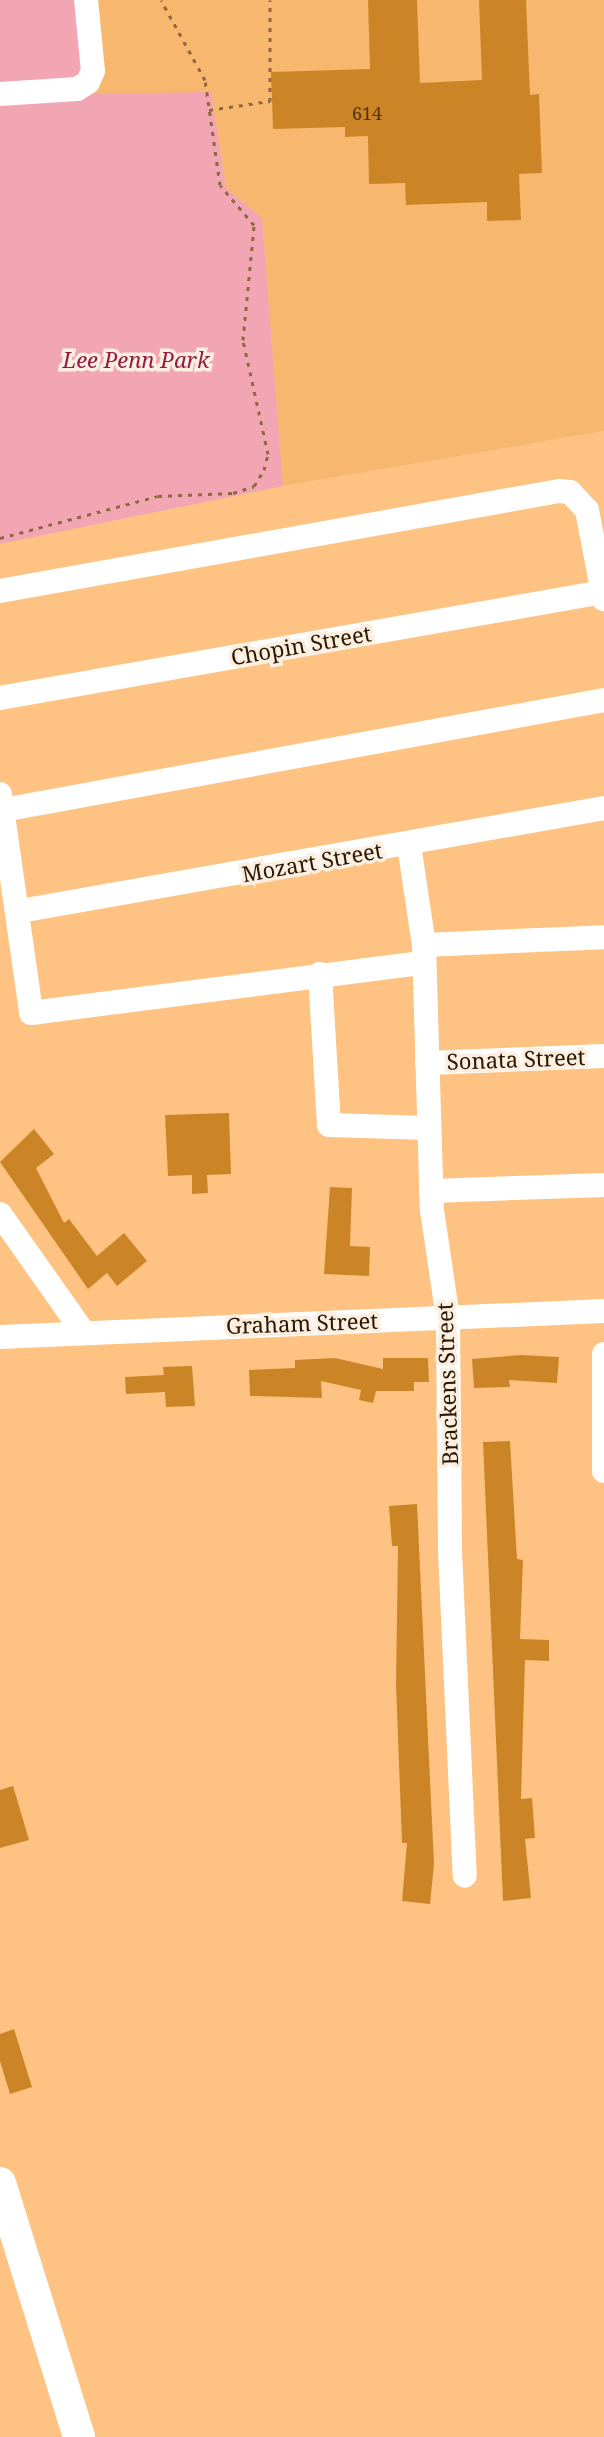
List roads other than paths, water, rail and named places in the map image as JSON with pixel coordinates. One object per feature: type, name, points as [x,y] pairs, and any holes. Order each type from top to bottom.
[{"type":"main road","points":[[0,2183],[79,2437]]},
{"type":"street","points":[[0,94],[77,89],[88,82],[93,71],[91,7],[86,0]]},
{"type":"street","points":[[0,591],[559,491],[570,492],[587,510],[603,595]]},
{"type":"street","name":"Chopin Street","points":[[0,698],[603,595]]},
{"type":"street","points":[[604,700],[1,802],[20,911],[31,1013],[320,974],[424,954],[604,937]]},
{"type":"street","name":"Mozart Street","points":[[20,911],[409,845],[604,808]]},
{"type":"street","name":"Brackens Street","points":[[409,845],[424,954],[431,1191],[448,1318],[450,1551],[465,1876]]},
{"type":"street","points":[[320,974],[329,1125],[429,1128]]},
{"type":"street","name":"Sonata Street","points":[[427,1063],[604,1056]]},
{"type":"street","points":[[431,1191],[604,1185]]},
{"type":"street","points":[[0,1214],[84,1333]]},
{"type":"street","name":"Graham Street","points":[[0,1337],[604,1311]]},
{"type":"street","points":[[604,1354],[604,1471]]},
{"type":"park label","name":"Lee Penn Park","points":[[136,360]]}]
